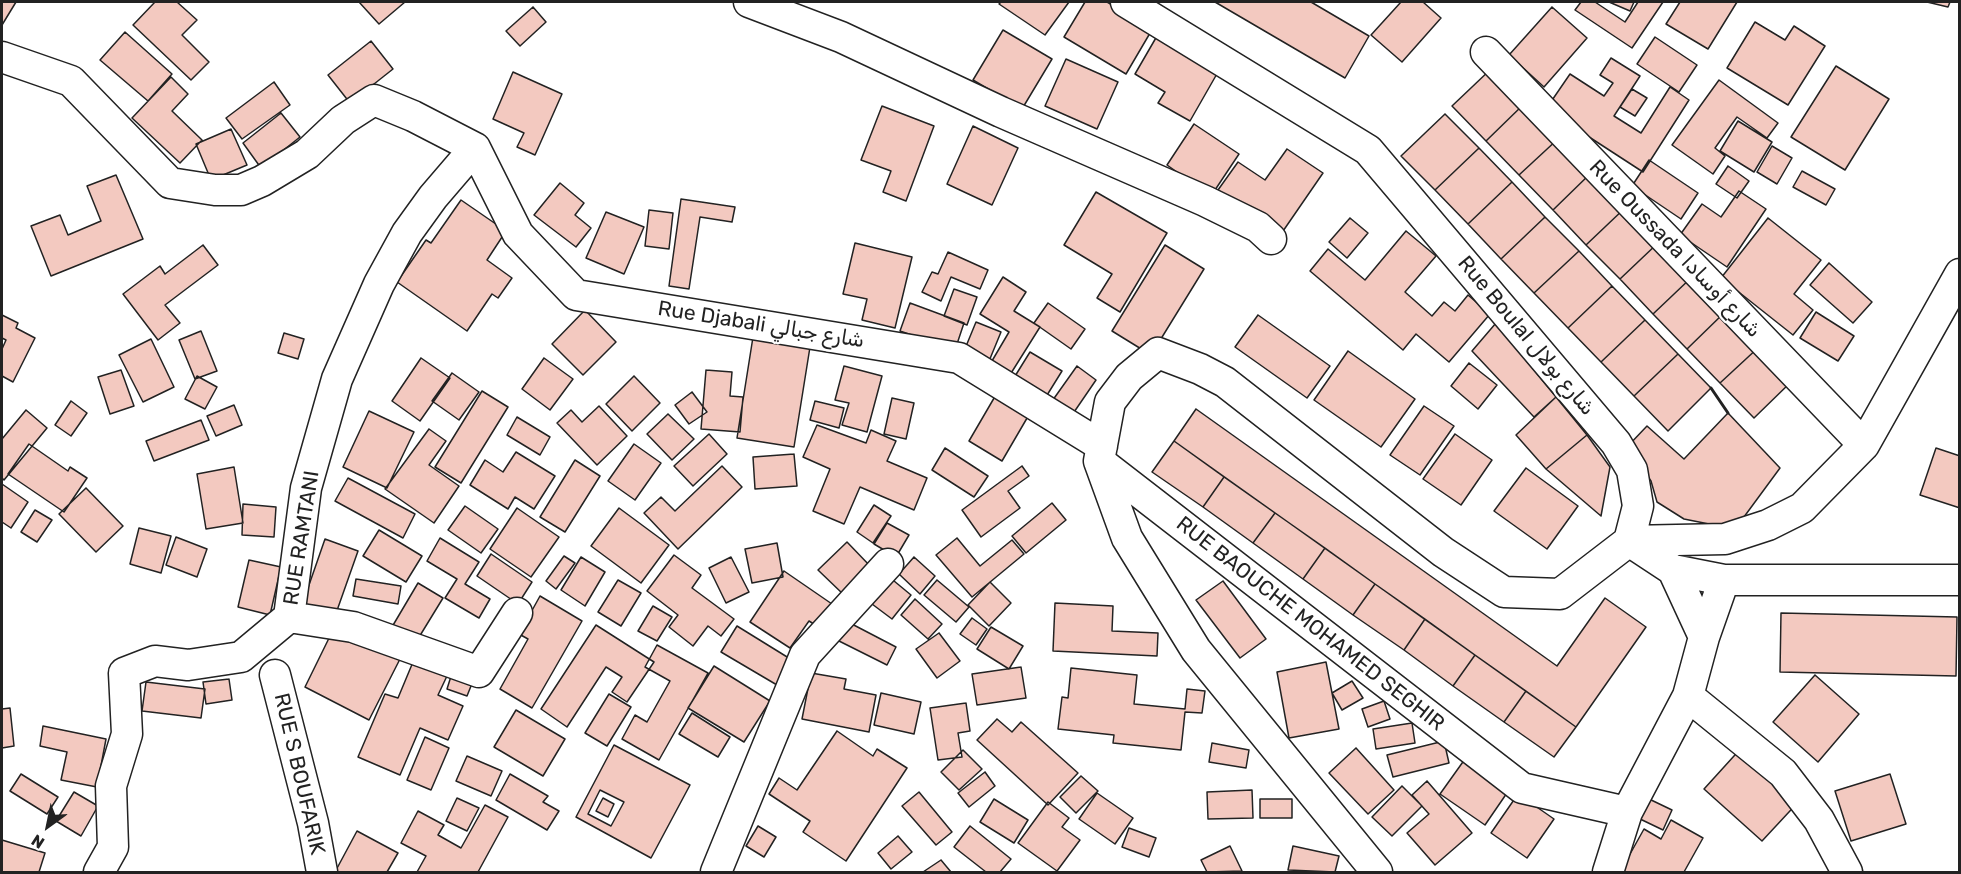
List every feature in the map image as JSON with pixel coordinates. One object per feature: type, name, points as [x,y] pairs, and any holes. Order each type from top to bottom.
[{"type":"street","points":[[749,2],[841,37],[1001,112],[1205,201],[1258,226],[1271,239]]},
{"type":"street","name":"Rue Boulal شارع بولال","points":[[1126,2],[1368,150],[1616,443],[1632,470],[1638,506],[1629,541]]},
{"type":"street","name":"Rue Oussada شارع أوسادا","points":[[1486,52],[1864,445]]},
{"type":"street","points":[[2,57],[71,81],[170,183],[215,190],[241,190],[262,182],[308,154],[344,120],[374,100],[413,116],[475,148]]},
{"type":"street","name":"Rue Djabali شارع جبالي","points":[[475,148],[518,234],[576,295],[958,358],[1100,453]]},
{"type":"street","name":"RUE RAMTANI","points":[[99,873],[113,847],[111,786],[127,734],[124,673],[155,661],[188,665],[241,657],[290,617],[306,488],[338,379],[378,284],[408,232],[433,197],[475,148]]},
{"type":"street","points":[[1377,873],[1196,650],[1127,538],[1100,453],[1110,402],[1129,377],[1158,353],[1225,382],[1443,552],[1504,592],[1560,594],[1629,541],[1725,539],[1768,525],[1802,508],[1864,445],[1959,274]]},
{"type":"street","name":"RUE BAOUCHE MOHAMED SEGHIR","points":[[1100,453],[1522,788],[1627,812]]},
{"type":"street","points":[[1629,541],[1673,570],[1724,580],[1959,580]]},
{"type":"street","points":[[716,873],[805,655],[888,564]]},
{"type":"street","points":[[1673,570],[1704,637]]},
{"type":"street","points":[[1608,873],[1627,812],[1688,696],[1704,637],[1724,580]]},
{"type":"street","points":[[290,617],[352,627],[479,672],[517,613]]},
{"type":"street","name":"RUE S BOUFARIK","points":[[275,675],[313,823],[322,873]]},
{"type":"street","points":[[1688,696],[1783,773],[1819,820],[1846,873]]},
{"type":"building","points":[[2,2],[16,2],[2,25]]},
{"type":"building","points":[[155,2],[177,2],[197,20],[182,35],[209,62],[191,80],[133,25]]},
{"type":"building","points":[[359,2],[405,2],[379,24]]},
{"type":"building","points":[[1001,2],[1069,2],[1045,35],[999,4]]},
{"type":"building","points":[[1085,2],[1107,2],[1153,28],[1126,74],[1064,37]]},
{"type":"building","points":[[1215,2],[1311,2],[1369,36],[1345,78]]},
{"type":"building","points":[[1401,2],[1423,2],[1441,18],[1402,62],[1371,35]]},
{"type":"building","points":[[1581,2],[1595,2],[1625,22],[1638,2],[1663,2],[1632,48],[1575,10]]},
{"type":"building","points":[[1609,2],[1634,2],[1630,11]]},
{"type":"building","points":[[1680,2],[1737,2],[1708,49],[1666,24]]},
{"type":"building","points":[[1927,2],[1950,2],[1948,7]]},
{"type":"building","points":[[533,7],[546,22],[520,46],[506,31]]},
{"type":"building","points":[[1552,7],[1587,38],[1544,87],[1509,55]]},
{"type":"building","points":[[1755,22],[1785,40],[1794,26],[1825,46],[1788,105],[1727,68]]},
{"type":"building","points":[[1003,30],[1052,59],[1022,109],[973,80]]},
{"type":"building","points":[[125,32],[172,74],[148,101],[100,60]]},
{"type":"building","points":[[1157,36],[1218,72],[1190,121],[1158,103],[1165,92],[1135,74]]},
{"type":"building","points":[[1655,37],[1697,65],[1679,92],[1637,64]]},
{"type":"building","points":[[371,41],[393,69],[350,103],[328,75]]},
{"type":"building","points":[[1611,58],[1640,76],[1614,116],[1641,133],[1670,87],[1689,100],[1643,172],[1546,109],[1570,74],[1604,96],[1613,83],[1600,75]]},
{"type":"building","points":[[1066,59],[1118,82],[1097,129],[1045,106]]},
{"type":"building","points":[[1836,66],[1889,99],[1845,170],[1791,137]]},
{"type":"building","points":[[1492,68],[1525,103],[1486,141],[1452,106]]},
{"type":"building","points":[[513,72],[562,94],[535,155],[517,147],[524,133],[493,119]]},
{"type":"building","points":[[171,77],[188,94],[172,111],[202,140],[180,163],[132,118]]},
{"type":"building","points":[[1719,80],[1778,123],[1767,138],[1737,117],[1715,148],[1725,156],[1713,174],[1672,145]]},
{"type":"building","points":[[274,82],[290,105],[242,139],[226,118]]},
{"type":"building","points":[[1632,89],[1647,98],[1635,116],[1620,107]]},
{"type":"building","points":[[1525,103],[1559,138],[1519,175],[1486,141]]},
{"type":"building","points":[[882,106],[934,126],[906,201],[883,192],[891,171],[861,160]]},
{"type":"building","points":[[281,113],[300,137],[261,168],[243,143]]},
{"type":"building","points":[[1445,114],[1479,148],[1435,190],[1401,156]]},
{"type":"building","points":[[1738,121],[1772,142],[1754,172],[1720,151]]},
{"type":"building","points":[[1194,124],[1239,154],[1211,196],[1167,165]]},
{"type":"building","points":[[973,126],[1018,148],[992,205],[947,184]]},
{"type":"building","points":[[231,129],[247,165],[211,180],[196,144]]},
{"type":"building","points":[[1559,138],[1592,172],[1553,210],[1519,175]]},
{"type":"building","points":[[1772,146],[1792,158],[1777,184],[1757,172]]},
{"type":"building","points":[[1479,148],[1512,182],[1468,224],[1435,190]]},
{"type":"building","points":[[1287,149],[1323,173],[1281,234],[1218,190],[1238,162],[1265,180]]},
{"type":"building","points":[[1649,160],[1698,193],[1681,219],[1632,186]]},
{"type":"building","points":[[1728,166],[1749,181],[1737,198],[1716,184]]},
{"type":"building","points":[[1802,171],[1835,189],[1826,205],[1793,187]]},
{"type":"building","points":[[1592,172],[1626,207],[1586,245],[1553,210]]},
{"type":"building","points":[[116,175],[143,239],[51,276],[31,226],[60,215],[68,235],[101,221],[87,186]]},
{"type":"building","points":[[1512,182],[1545,217],[1501,259],[1468,224]]},
{"type":"building","points":[[560,183],[584,203],[575,215],[591,228],[576,247],[534,215]]},
{"type":"building","points":[[1739,191],[1766,209],[1727,267],[1680,235],[1702,204],[1721,217]]},
{"type":"building","points":[[1096,192],[1167,233],[1120,312],[1097,298],[1112,274],[1064,245]]},
{"type":"building","points":[[681,199],[735,207],[732,222],[700,217],[689,289],[669,286]]},
{"type":"building","points":[[461,200],[506,231],[487,260],[512,278],[498,298],[492,294],[467,331],[397,282],[426,240],[431,243]]},
{"type":"building","points":[[1626,207],[1659,242],[1620,279],[1586,245]]},
{"type":"building","points":[[649,210],[673,213],[669,249],[645,246]]},
{"type":"building","points":[[606,212],[644,227],[624,274],[586,258]]},
{"type":"building","points":[[1545,217],[1579,251],[1534,293],[1501,259]]},
{"type":"building","points":[[1350,218],[1368,233],[1347,258],[1329,242]]},
{"type":"building","points":[[1768,218],[1821,260],[1794,294],[1813,310],[1793,335],[1721,278]]},
{"type":"building","points":[[1406,231],[1436,256],[1405,292],[1432,316],[1444,302],[1455,311],[1468,295],[1490,314],[1449,362],[1416,334],[1403,350],[1310,271],[1328,249],[1365,280]]},
{"type":"building","points":[[1659,242],[1693,276],[1653,314],[1620,279]]},
{"type":"building","points":[[855,243],[912,257],[895,328],[862,320],[867,299],[843,294]]},
{"type":"building","points":[[203,245],[218,265],[165,305],[180,323],[158,340],[123,294],[160,266],[165,274]]},
{"type":"building","points":[[1165,245],[1204,269],[1151,355],[1112,331]]},
{"type":"building","points":[[1579,251],[1612,286],[1568,328],[1534,293]]},
{"type":"building","points":[[948,252],[988,270],[980,289],[951,277],[941,301],[922,292],[932,272],[938,274]]},
{"type":"building","points":[[1829,263],[1872,302],[1853,323],[1810,285]]},
{"type":"building","points":[[1693,276],[1726,311],[1687,349],[1653,314]]},
{"type":"building","points":[[1003,277],[1026,292],[1014,311],[1040,327],[1008,378],[989,366],[1009,332],[980,314]]},
{"type":"building","points":[[1612,286],[1645,320],[1601,362],[1568,328]]},
{"type":"building","points":[[954,289],[977,297],[967,325],[944,316]]},
{"type":"building","points":[[910,303],[964,323],[955,350],[900,331]]},
{"type":"building","points":[[1048,303],[1085,329],[1071,349],[1034,323]]},
{"type":"building","points":[[585,310],[616,342],[583,375],[552,344]]},
{"type":"building","points":[[1726,311],[1760,346],[1720,383],[1687,349]]},
{"type":"building","points":[[1816,312],[1854,336],[1838,361],[1800,338]]},
{"type":"building","points":[[2,315],[18,323],[16,328],[35,338],[13,382],[2,376],[2,349],[6,340],[2,338]]},
{"type":"building","points":[[1258,315],[1330,366],[1307,398],[1235,347]]},
{"type":"building","points":[[1645,320],[1678,354],[1634,396],[1601,362]]},
{"type":"building","points":[[976,322],[1001,332],[987,366],[962,356]]},
{"type":"building","points":[[1496,323],[1556,397],[1534,417],[1472,351]]},
{"type":"building","points":[[201,331],[217,371],[195,379],[179,340]]},
{"type":"building","points":[[284,333],[304,339],[298,359],[278,353]]},
{"type":"building","points":[[753,337],[810,347],[794,447],[737,438]]},
{"type":"building","points":[[151,339],[174,387],[143,402],[119,355]]},
{"type":"building","points":[[1760,346],[1793,380],[1754,418],[1720,383]]},
{"type":"building","points":[[1348,351],[1415,399],[1381,447],[1314,400]]},
{"type":"building","points":[[1030,352],[1062,371],[1044,400],[1012,381]]},
{"type":"building","points":[[1678,354],[1711,388],[1668,431],[1634,396]]},
{"type":"building","points":[[421,358],[450,378],[420,421],[392,401]]},
{"type":"building","points":[[544,358],[573,379],[550,410],[522,389]]},
{"type":"building","points":[[1469,363],[1497,385],[1478,409],[1451,386]]},
{"type":"building","points":[[844,366],[882,376],[867,432],[842,425],[849,403],[835,400]]},
{"type":"building","points":[[1077,366],[1096,380],[1070,418],[1050,404]]},
{"type":"building","points":[[121,370],[134,406],[110,414],[98,377]]},
{"type":"building","points":[[706,370],[732,372],[730,396],[743,397],[740,432],[701,429]]},
{"type":"building","points":[[452,373],[479,392],[459,420],[432,401]]},
{"type":"building","points":[[197,376],[217,387],[205,409],[185,399]]},
{"type":"building","points":[[634,376],[660,403],[632,431],[606,404]]},
{"type":"building","points":[[482,391],[508,407],[461,483],[435,467]]},
{"type":"building","points":[[692,392],[707,412],[689,424],[675,405]]},
{"type":"building","points":[[997,393],[1030,413],[1002,461],[969,441]]},
{"type":"building","points":[[1556,397],[1587,435],[1546,469],[1516,435]]},
{"type":"building","points":[[892,398],[914,403],[906,439],[884,434]]},
{"type":"building","points":[[71,401],[87,413],[71,436],[55,425]]},
{"type":"building","points":[[815,401],[844,408],[839,428],[810,420]]},
{"type":"building","points":[[234,405],[242,425],[216,436],[207,416]]},
{"type":"building","points":[[599,406],[627,436],[597,465],[557,423],[571,410],[582,422]]},
{"type":"building","points":[[1424,406],[1454,426],[1420,475],[1390,455]]},
{"type":"building","points":[[1196,409],[1557,666],[1605,598],[1646,627],[1576,727],[1174,441]]},
{"type":"building","points":[[26,410],[47,428],[4,480],[2,478],[2,439]]},
{"type":"building","points":[[369,411],[414,432],[387,488],[343,467]]},
{"type":"building","points":[[1728,413],[1780,468],[1741,521],[1714,525],[1684,519],[1657,502],[1651,481],[1627,447],[1647,426],[1684,459]]},
{"type":"building","points":[[668,414],[694,439],[672,460],[647,434]]},
{"type":"building","points":[[517,417],[550,437],[540,455],[507,435]]},
{"type":"building","points":[[201,420],[209,440],[154,461],[146,441]]},
{"type":"building","points":[[817,425],[866,443],[871,430],[896,441],[887,461],[927,478],[914,510],[860,487],[844,524],[813,511],[830,469],[803,457]]},
{"type":"building","points":[[429,429],[446,441],[429,465],[459,486],[434,523],[385,489]]},
{"type":"building","points":[[709,434],[727,454],[693,486],[674,466]]},
{"type":"building","points":[[1455,434],[1492,460],[1461,505],[1423,479]]},
{"type":"building","points":[[1587,435],[1610,467],[1601,516],[1546,469]]},
{"type":"building","points":[[1174,441],[1224,477],[1203,507],[1152,472]]},
{"type":"building","points":[[29,444],[68,471],[70,467],[87,478],[64,512],[8,474]]},
{"type":"building","points":[[634,444],[661,463],[635,500],[608,481]]},
{"type":"building","points":[[945,448],[988,476],[974,497],[932,470]]},
{"type":"building","points":[[1936,448],[1960,456],[1960,508],[1920,495]]},
{"type":"building","points":[[516,452],[555,476],[534,509],[515,497],[508,509],[470,485],[485,460],[503,472]]},
{"type":"building","points":[[794,454],[797,486],[755,489],[753,457]]},
{"type":"building","points":[[575,460],[600,476],[565,532],[540,517]]},
{"type":"building","points":[[722,466],[742,487],[678,549],[644,513],[661,497],[675,511]]},
{"type":"building","points":[[1022,466],[1029,476],[1008,491],[1020,508],[981,537],[962,510]]},
{"type":"building","points":[[234,467],[243,523],[206,529],[197,474]]},
{"type":"building","points":[[1526,468],[1578,506],[1547,549],[1494,511]]},
{"type":"building","points":[[1224,477],[1275,513],[1253,543],[1203,507]]},
{"type":"building","points":[[348,478],[415,514],[403,538],[335,501]]},
{"type":"building","points":[[2,484],[28,502],[11,528],[2,522]]},
{"type":"building","points":[[86,488],[123,526],[96,552],[59,514]]},
{"type":"building","points":[[1052,503],[1066,520],[1026,553],[1012,536]]},
{"type":"building","points":[[243,504],[276,507],[274,537],[242,535]]},
{"type":"building","points":[[874,505],[891,516],[873,543],[857,532]]},
{"type":"building","points":[[465,506],[498,529],[481,553],[448,530]]},
{"type":"building","points":[[517,508],[559,537],[531,577],[490,549]]},
{"type":"building","points":[[619,508],[669,545],[641,583],[591,546]]},
{"type":"building","points":[[35,510],[52,520],[37,542],[21,532]]},
{"type":"building","points":[[1275,513],[1325,548],[1303,579],[1253,543]]},
{"type":"building","points":[[887,523],[909,535],[896,557],[874,544]]},
{"type":"building","points":[[139,528],[171,536],[161,573],[130,564]]},
{"type":"building","points":[[379,530],[422,556],[406,582],[363,556]]},
{"type":"building","points":[[176,537],[207,549],[197,577],[166,565]]},
{"type":"building","points":[[440,538],[479,562],[465,584],[490,599],[479,618],[445,598],[457,579],[427,561]]},
{"type":"building","points":[[957,538],[980,566],[1012,540],[1024,554],[972,597],[936,555]]},
{"type":"building","points":[[325,539],[358,551],[334,619],[301,608]]},
{"type":"building","points":[[847,542],[872,568],[844,595],[818,570]]},
{"type":"building","points":[[777,543],[783,577],[752,583],[745,549]]},
{"type":"building","points":[[1325,548],[1375,584],[1353,615],[1303,579]]},
{"type":"building","points":[[491,554],[532,582],[518,604],[477,576]]},
{"type":"building","points":[[674,555],[701,575],[692,588],[734,619],[721,636],[708,626],[693,646],[669,627],[678,615],[647,591]]},
{"type":"building","points":[[564,556],[575,563],[556,589],[546,581]]},
{"type":"building","points":[[581,557],[605,572],[585,606],[561,590]]},
{"type":"building","points":[[731,557],[749,592],[726,603],[709,568]]},
{"type":"building","points":[[914,557],[935,576],[920,594],[899,574]]},
{"type":"building","points":[[249,560],[281,567],[270,615],[238,607]]},
{"type":"building","points":[[784,571],[832,604],[817,626],[809,621],[790,648],[750,622]]},
{"type":"building","points":[[888,576],[911,595],[892,619],[868,601]]},
{"type":"building","points":[[356,579],[401,586],[398,604],[353,596]]},
{"type":"building","points":[[618,580],[641,593],[621,626],[598,612]]},
{"type":"building","points":[[937,580],[969,607],[956,622],[924,595]]},
{"type":"building","points":[[1223,581],[1266,639],[1240,658],[1196,600]]},
{"type":"building","points":[[990,582],[1011,603],[989,626],[968,605]]},
{"type":"building","points":[[418,583],[443,598],[413,647],[389,632]]},
{"type":"building","points":[[1375,584],[1425,619],[1404,650],[1353,615]]},
{"type":"building","points":[[540,596],[582,621],[532,708],[500,689],[528,639],[519,634]]},
{"type":"building","points":[[915,599],[942,624],[928,639],[901,615]]},
{"type":"building","points":[[1055,603],[1113,606],[1112,631],[1158,633],[1157,656],[1053,651]]},
{"type":"building","points":[[653,606],[672,617],[657,641],[638,631]]},
{"type":"building","points":[[1781,613],[1957,617],[1956,676],[1780,672]]},
{"type":"building","points":[[972,618],[987,629],[976,645],[960,634]]},
{"type":"building","points":[[1425,619],[1475,655],[1453,686],[1404,650]]},
{"type":"building","points":[[848,622],[896,647],[887,665],[839,641]]},
{"type":"building","points":[[596,625],[654,662],[627,702],[612,692],[622,677],[606,667],[567,727],[541,709]]},
{"type":"building","points":[[737,626],[792,660],[777,685],[721,652]]},
{"type":"building","points":[[991,627],[1023,646],[1009,669],[977,649]]},
{"type":"building","points":[[333,630],[400,659],[369,720],[305,687]]},
{"type":"building","points":[[939,633],[960,661],[937,678],[916,649]]},
{"type":"building","points":[[657,645],[708,673],[659,760],[622,739],[635,715],[647,722],[670,681],[645,667]]},
{"type":"building","points":[[1475,655],[1526,691],[1504,722],[1453,686]]},
{"type":"building","points":[[413,662],[447,676],[438,695],[463,706],[448,740],[420,728],[400,775],[358,757],[385,694],[398,698]]},
{"type":"building","points":[[1326,662],[1339,729],[1289,738],[1277,672]]},
{"type":"building","points":[[714,666],[770,701],[744,742],[688,708]]},
{"type":"building","points":[[1021,667],[1026,698],[977,705],[972,674]]},
{"type":"building","points":[[1071,668],[1137,675],[1134,704],[1185,709],[1187,689],[1205,691],[1202,713],[1185,712],[1181,750],[1113,743],[1114,735],[1058,729],[1062,697],[1068,698]]},
{"type":"building","points":[[452,673],[473,681],[467,696],[447,689]]},
{"type":"building","points":[[811,673],[846,679],[844,689],[876,695],[869,732],[802,719]]},
{"type":"building","points":[[1815,675],[1859,714],[1818,762],[1773,722]]},
{"type":"building","points":[[229,679],[232,700],[206,704],[203,682]]},
{"type":"building","points":[[1352,681],[1363,698],[1342,710],[1332,693]]},
{"type":"building","points":[[146,682],[205,689],[201,718],[142,711]]},
{"type":"building","points":[[1526,691],[1576,727],[1554,757],[1504,722]]},
{"type":"building","points":[[881,693],[921,702],[914,734],[874,725]]},
{"type":"building","points":[[609,694],[631,707],[607,746],[585,733]]},
{"type":"building","points":[[1384,701],[1390,719],[1368,727],[1362,709]]},
{"type":"building","points":[[966,703],[970,731],[958,733],[962,757],[938,760],[930,708]]},
{"type":"building","points":[[10,708],[14,746],[2,748],[2,709]]},
{"type":"building","points":[[516,710],[565,739],[543,776],[494,747]]},
{"type":"building","points":[[692,713],[730,737],[718,757],[679,734]]},
{"type":"building","points":[[997,719],[1012,732],[1021,722],[1078,773],[1048,805],[977,740]]},
{"type":"building","points":[[1412,723],[1415,743],[1376,749],[1373,729]]},
{"type":"building","points":[[43,726],[106,739],[97,787],[61,780],[67,752],[40,746]]},
{"type":"building","points":[[837,731],[873,756],[877,749],[907,768],[846,861],[803,832],[810,821],[769,794],[779,778],[797,790]]},
{"type":"building","points":[[425,737],[449,748],[431,790],[407,780]]},
{"type":"building","points":[[1444,741],[1449,763],[1393,777],[1387,755]]},
{"type":"building","points":[[1212,743],[1249,750],[1246,768],[1209,762]]},
{"type":"building","points":[[614,745],[690,785],[651,858],[576,817]]},
{"type":"building","points":[[1744,745],[1802,798],[1762,841],[1704,789]]},
{"type":"building","points":[[1356,748],[1394,790],[1368,814],[1329,773]]},
{"type":"building","points":[[963,750],[982,769],[959,790],[941,772]]},
{"type":"building","points":[[467,756],[502,771],[491,796],[456,781]]},
{"type":"building","points":[[1465,759],[1509,790],[1485,825],[1440,794]]},
{"type":"building","points":[[985,772],[995,786],[969,807],[958,793]]},
{"type":"building","points":[[21,774],[58,797],[47,814],[10,791]]},
{"type":"building","points":[[510,774],[548,796],[543,802],[559,811],[547,830],[496,800]]},
{"type":"building","points":[[1890,774],[1906,824],[1851,841],[1835,791]]},
{"type":"building","points":[[1081,776],[1098,791],[1076,813],[1060,797]]},
{"type":"building","points":[[1427,781],[1472,833],[1435,865],[1407,833],[1429,814],[1412,795]]},
{"type":"building","points":[[1402,786],[1422,806],[1392,836],[1372,817]]},
{"type":"building","points":[[600,790],[624,802],[611,826],[588,814]]},
{"type":"building","points":[[1252,790],[1253,818],[1208,819],[1207,792]]},
{"type":"building","points":[[74,792],[98,806],[81,836],[56,821]]},
{"type":"building","points":[[919,792],[952,832],[936,845],[902,806]]},
{"type":"building","points":[[1097,793],[1133,818],[1115,844],[1079,819]]},
{"type":"building","points":[[1518,794],[1554,819],[1527,858],[1491,833]]},
{"type":"building","points":[[457,798],[479,808],[467,831],[446,821]]},
{"type":"building","points":[[603,798],[614,804],[608,817],[596,811]]},
{"type":"building","points":[[1647,798],[1672,810],[1663,830],[1638,818]]},
{"type":"building","points":[[994,799],[1028,820],[1014,843],[980,822]]},
{"type":"building","points":[[1260,799],[1292,799],[1292,818],[1260,818]]},
{"type":"building","points":[[1048,802],[1069,818],[1062,827],[1080,840],[1057,871],[1018,843]]},
{"type":"building","points":[[485,805],[508,817],[478,872],[417,872],[426,856],[401,843],[418,811],[444,825],[438,835],[461,848]]},
{"type":"building","points":[[1671,820],[1703,838],[1684,872],[1620,872],[1644,829],[1661,839]]},
{"type":"building","points":[[758,826],[776,837],[764,857],[746,846]]},
{"type":"building","points":[[970,826],[1011,859],[1000,872],[986,872],[954,847]]},
{"type":"building","points":[[1129,828],[1156,838],[1149,857],[1122,847]]},
{"type":"building","points":[[357,831],[398,853],[387,872],[335,872]]},
{"type":"building","points":[[898,836],[912,852],[891,869],[878,853]]},
{"type":"building","points":[[2,840],[45,853],[39,872],[2,872]]},
{"type":"building","points":[[1230,846],[1242,871],[1207,872],[1201,860]]},
{"type":"building","points":[[1293,846],[1339,856],[1335,872],[1288,870]]},
{"type":"building","points":[[941,860],[951,872],[923,872]]},
{"type":"wall","points":[[1711,388],[1728,413]]}]
